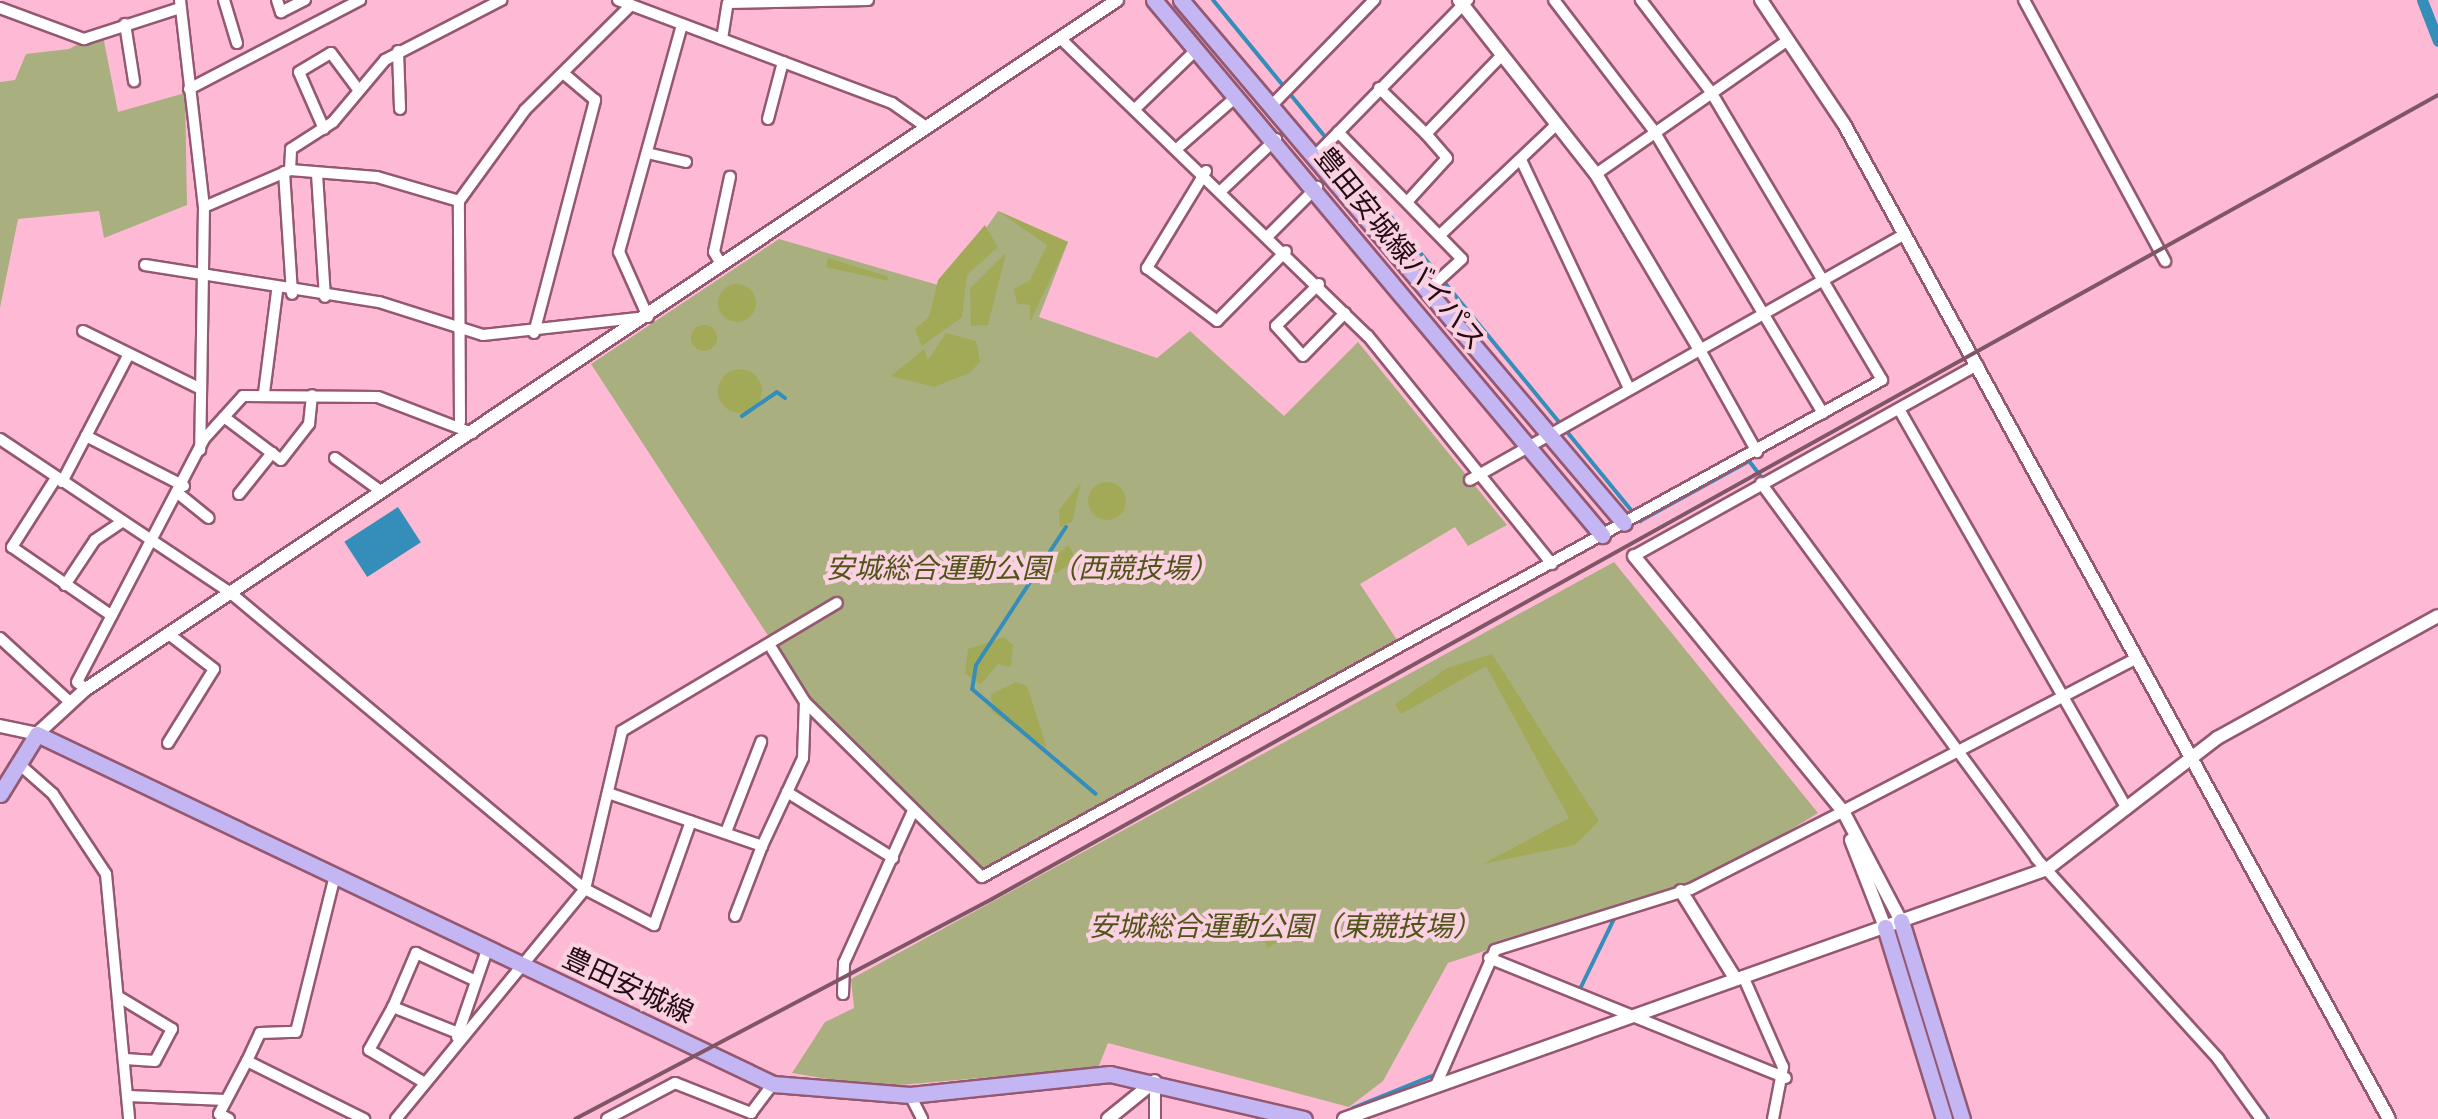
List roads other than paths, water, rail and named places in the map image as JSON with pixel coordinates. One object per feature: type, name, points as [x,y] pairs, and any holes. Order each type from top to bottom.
[{"type":"main road","name":"豊田安城線バイパス","points":[[1154,0],[1236,98],[1277,138],[1602,535]]},
{"type":"main road","name":"豊田安城線バイパス","points":[[1181,0],[1274,103],[1624,523]]},
{"type":"main road","points":[[0,794],[37,734]]},
{"type":"main road","name":"豊田安城線","points":[[37,734],[773,1084],[910,1095],[1110,1074],[1154,1081],[1304,1119]]},
{"type":"main road","points":[[1901,921],[1962,1119]]},
{"type":"main road","points":[[1885,927],[1944,1119]]},
{"type":"street","points":[[224,0],[237,43]]},
{"type":"street","points":[[277,0],[282,12],[305,0]]},
{"type":"street","points":[[189,89],[360,0]]},
{"type":"street","points":[[292,294],[287,171],[291,149],[324,128],[357,88],[398,51],[501,0]]},
{"type":"street","points":[[618,0],[650,5],[682,25],[892,103],[923,125]]},
{"type":"street","points":[[722,39],[728,3],[868,0]]},
{"type":"street","points":[[0,726],[37,734],[86,690],[648,317],[923,125],[1117,0]]},
{"type":"street","points":[[1274,103],[1374,0]]},
{"type":"street","points":[[1554,0],[1654,131],[1823,413]]},
{"type":"street","points":[[772,649],[805,702],[982,877],[1758,452],[1882,380],[1711,92],[1641,0]]},
{"type":"street","points":[[1762,0],[1904,234],[2186,761],[2388,1119]]},
{"type":"street","points":[[2024,0],[2165,261]]},
{"type":"street","points":[[1315,156],[1463,2],[1596,174],[1758,452]]},
{"type":"street","points":[[0,8],[84,39],[180,4],[204,207],[198,279],[200,451]]},
{"type":"street","points":[[460,422],[464,328],[459,201],[563,73],[631,5]]},
{"type":"street","points":[[125,24],[134,81]]},
{"type":"street","points":[[648,317],[620,252],[682,25]]},
{"type":"street","points":[[1061,39],[1180,146],[1266,237],[1346,313],[1375,353],[1480,469],[1552,564]]},
{"type":"street","points":[[1596,174],[1788,40]]},
{"type":"street","points":[[1137,107],[1197,50]]},
{"type":"street","points":[[398,51],[400,110]]},
{"type":"street","points":[[324,128],[299,72],[331,53],[357,88]]},
{"type":"street","points":[[1426,134],[1502,55]]},
{"type":"street","points":[[768,119],[783,62]]},
{"type":"street","points":[[534,333],[594,100],[563,73]]},
{"type":"street","points":[[1379,88],[1447,158],[1407,202]]},
{"type":"street","points":[[1180,146],[1236,98]]},
{"type":"street","points":[[1440,236],[1522,162],[1556,125]]},
{"type":"street","points":[[1338,132],[1462,258],[1430,289]]},
{"type":"street","points":[[1222,189],[1277,138]]},
{"type":"street","points":[[647,152],[686,162]]},
{"type":"street","points":[[1522,162],[1630,388]]},
{"type":"street","points":[[204,207],[287,171],[377,177],[459,201]]},
{"type":"street","points":[[1206,171],[1147,268],[1217,321],[1286,252]]},
{"type":"street","points":[[316,174],[324,297]]},
{"type":"street","points":[[721,264],[714,252],[730,177]]},
{"type":"street","points":[[1266,237],[1317,186]]},
{"type":"street","points":[[1470,480],[1480,469],[1526,441],[1700,350],[1760,308],[1825,280],[1904,234]]},
{"type":"street","points":[[145,265],[198,279],[276,292],[379,302],[464,328],[534,333],[648,317]]},
{"type":"street","points":[[1318,284],[1276,326],[1302,356],[1346,313]]},
{"type":"street","points":[[264,393],[276,292]]},
{"type":"street","points":[[83,331],[197,387]]},
{"type":"street","points":[[112,616],[12,547],[86,436],[129,354]]},
{"type":"street","points":[[1901,921],[1825,789],[1634,556],[1977,365]]},
{"type":"street","points":[[86,690],[77,682],[151,542],[200,451],[243,396],[264,393],[378,397],[460,422],[472,432]]},
{"type":"street","points":[[224,417],[281,460],[309,424],[312,395]]},
{"type":"street","points":[[1899,408],[2127,808]]},
{"type":"street","points":[[86,436],[182,490],[209,518]]},
{"type":"street","points":[[0,439],[232,594],[585,889],[654,925],[691,821]]},
{"type":"street","points":[[239,494],[272,453]]},
{"type":"street","points":[[335,458],[382,492]]},
{"type":"street","points":[[1761,484],[2046,868],[2261,1119]]},
{"type":"street","points":[[65,585],[95,540],[122,522]]},
{"type":"street","points":[[396,1119],[457,1036],[524,964],[585,889],[611,794],[622,731],[772,649],[837,604]]},
{"type":"street","points":[[1344,1119],[2046,868],[2186,761],[2438,616]]},
{"type":"street","points":[[168,742],[214,669],[170,635]]},
{"type":"street","points":[[0,638],[71,703]]},
{"type":"street","points":[[1437,1084],[1488,958],[1683,888],[1840,813],[2132,660]]},
{"type":"street","points":[[735,916],[803,758],[805,702]]},
{"type":"street","points":[[726,832],[762,742]]},
{"type":"street","points":[[19,764],[53,794],[106,874],[128,1119]]},
{"type":"street","points":[[787,792],[893,858]]},
{"type":"street","points":[[611,794],[762,846]]},
{"type":"street","points":[[844,994],[844,963],[912,811]]},
{"type":"street","points":[[1840,813],[1885,927]]},
{"type":"street","points":[[221,1118],[226,1100],[260,1034],[296,1032],[334,874]]},
{"type":"street","points":[[1683,888],[1739,977],[1786,1078],[1773,1119]]},
{"type":"street","points":[[457,1036],[488,947]]},
{"type":"street","points":[[425,1084],[374,1060],[370,1050],[416,953],[474,980]]},
{"type":"street","points":[[1488,958],[1786,1078]]},
{"type":"street","points":[[119,997],[172,1029],[155,1061],[125,1059]]},
{"type":"street","points":[[393,1008],[457,1036]]},
{"type":"street","points":[[248,1062],[364,1119]]},
{"type":"street","points":[[1108,1119],[1154,1081]]},
{"type":"street","points":[[1154,1081],[1156,1119]]},
{"type":"street","points":[[608,1119],[675,1083],[752,1112],[773,1084]]},
{"type":"street","points":[[910,1095],[922,1119]]},
{"type":"street","points":[[128,1096],[226,1100]]},
{"type":"water","points":[[398,507],[421,542],[367,577],[344,542]]},
{"type":"waterway","points":[[1213,0],[1640,521],[1749,461],[1764,480]]},
{"type":"waterway","points":[[2422,0],[2438,41]]},
{"type":"waterway","points":[[742,416],[777,392],[785,398]]},
{"type":"waterway","points":[[1066,527],[976,665],[972,689],[1096,794]]},
{"type":"waterway","points":[[1579,991],[1614,919]]},
{"type":"waterway","points":[[1485,985],[1496,962]]},
{"type":"waterway","points":[[1353,1108],[1439,1073]]},
{"type":"waterway","points":[[2253,1099],[2268,1119]]},
{"type":"railway","points":[[575,1119],[992,899],[2438,95]]},
{"type":"park label","name":"安城総合運動公園（西競技場）","points":[[1022,569]]},
{"type":"park label","name":"安城総合運動公園（東競技場）","points":[[1285,927]]}]
